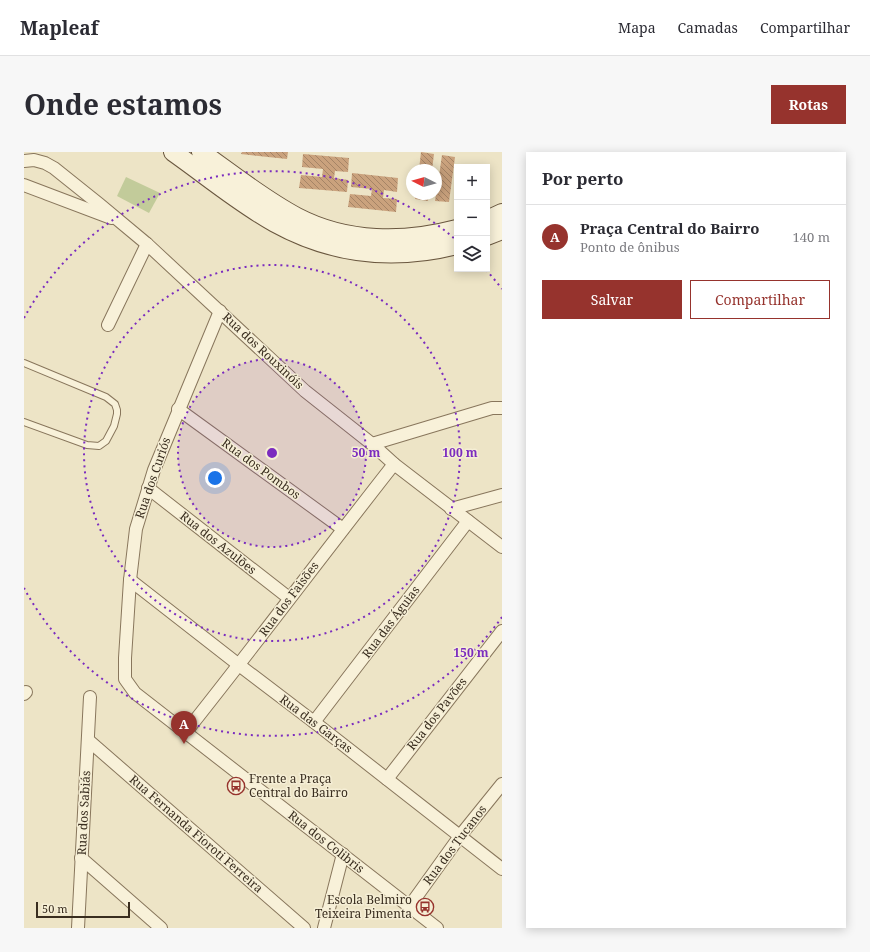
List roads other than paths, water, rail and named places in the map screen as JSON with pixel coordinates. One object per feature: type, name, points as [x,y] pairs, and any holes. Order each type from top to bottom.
[{"type":"main road","points":[[173,152],[258,213],[294,232],[327,245],[359,251],[394,254],[432,251],[454,246]]},
{"type":"main road","points":[[201,152],[284,210],[299,218],[327,229],[360,237],[390,239],[428,236],[454,230]]},
{"type":"main road","points":[[490,219],[502,214]]},
{"type":"main road","points":[[490,235],[502,230]]},
{"type":"street","name":"Rua dos Rouxinóis","points":[[24,161],[40,161],[54,168],[147,244],[305,391],[372,444],[394,464],[502,547]]},
{"type":"street","points":[[24,185],[119,221]]},
{"type":"street","points":[[108,325],[147,244]]},
{"type":"street","name":"Rua dos Curiós","points":[[125,679],[130,580],[136,529],[148,488],[178,409],[220,311]]},
{"type":"street","points":[[372,444],[492,408],[502,408]]},
{"type":"street","name":"Rua dos Pombos","points":[[178,409],[343,529]]},
{"type":"street","name":"Rua dos Faisões","points":[[185,733],[394,464]]},
{"type":"street","name":"Rua dos Azulões","points":[[148,488],[289,598]]},
{"type":"street","points":[[451,509],[502,495]]},
{"type":"street","name":"Rua das Águias","points":[[314,722],[468,521]]},
{"type":"street","name":"Rua das Garças","points":[[130,580],[502,869]]},
{"type":"street","name":"Rua dos Pavões","points":[[387,779],[502,631]]},
{"type":"street","name":"Rua dos Colibris","points":[[125,679],[135,693],[409,907],[420,922],[437,928]]},
{"type":"street","name":"Rua dos Sabiás","points":[[78,928],[90,697]]},
{"type":"street","name":"Rua Fernanda Fioroti Ferreira","points":[[88,740],[304,928]]},
{"type":"street","name":"Rua dos Tucanos","points":[[409,907],[460,836],[502,784]]},
{"type":"street","points":[[324,928],[343,854]]},
{"type":"street","points":[[82,858],[161,928]]},
{"type":"lane","points":[[24,363],[106,397],[115,404],[117,410],[114,426],[109,437],[104,444],[99,446],[87,445],[24,422]]},
{"type":"place","name":"Praça Central do Bairro","points":[[184,744]]},
{"type":"place","name":"Frente a Praça Central do Bairro","points":[[236,786]]},
{"type":"place","name":"Escola Belmiro Teixeira Pimenta","points":[[425,907]]}]
